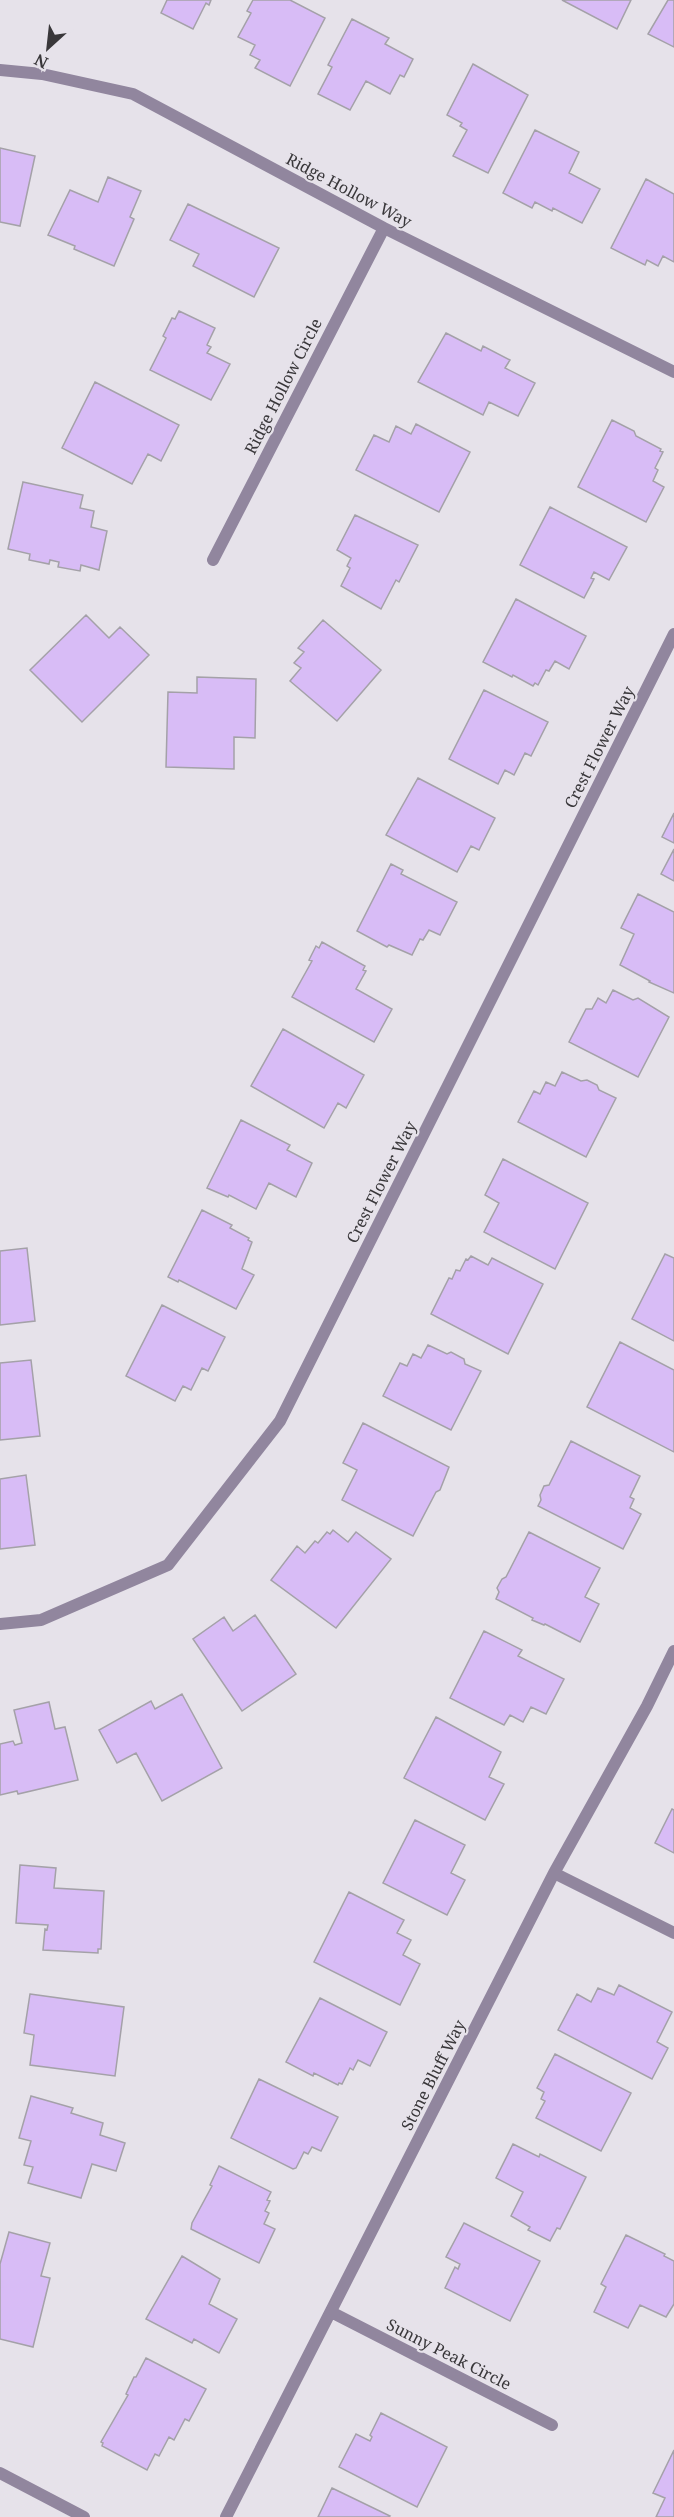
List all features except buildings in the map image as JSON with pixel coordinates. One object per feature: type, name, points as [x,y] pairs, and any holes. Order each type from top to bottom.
[{"type":"street","name":"Ridge Hollow Way","points":[[0,69],[42,74],[133,94],[384,228],[674,372]]},
{"type":"street","name":"Ridge Hollow Circle","points":[[213,560],[384,228]]},
{"type":"street","name":"Crest Flower Way","points":[[0,1624],[41,1620],[168,1565],[280,1421],[674,634]]},
{"type":"street","name":"Stone Bluff Way","points":[[226,2517],[554,1873],[647,1706],[674,1651]]},
{"type":"street","points":[[554,1873],[674,1934]]},
{"type":"street","name":"Sunny Peak Circle","points":[[331,2312],[552,2425]]},
{"type":"street","points":[[0,2473],[84,2517]]}]
